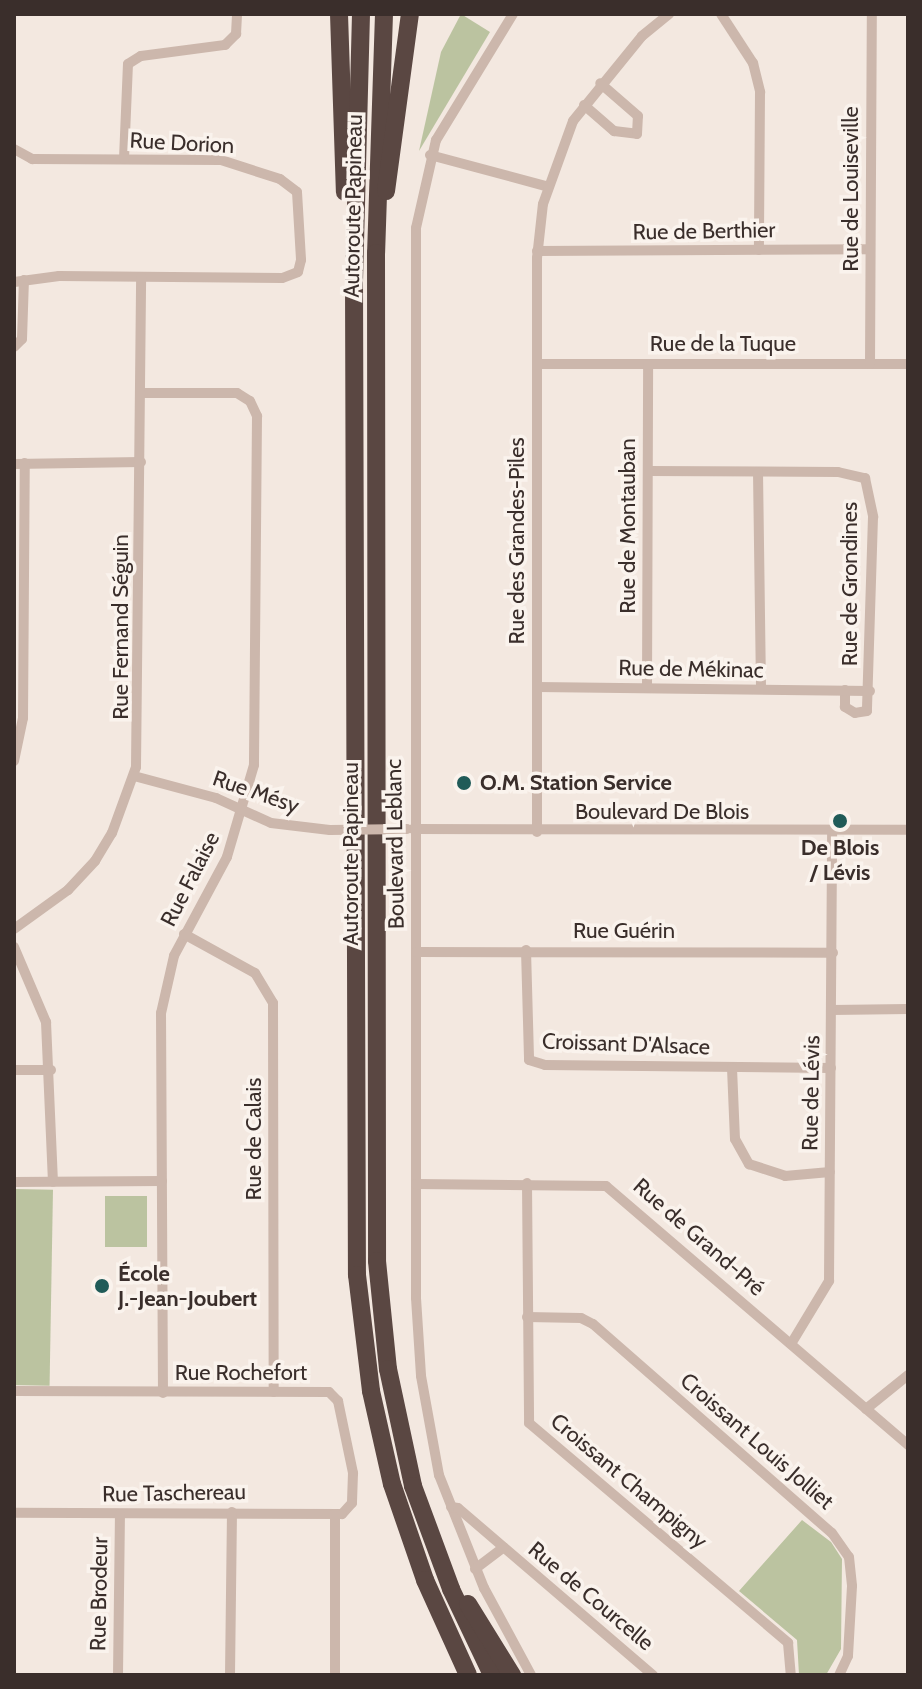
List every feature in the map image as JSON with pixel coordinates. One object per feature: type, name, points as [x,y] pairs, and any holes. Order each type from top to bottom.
[{"type":"highway","points":[[339,14],[339,123],[354,302]]},
{"type":"highway","name":"Autoroute Papineau","points":[[361,14],[354,302],[357,1275],[377,1424],[418,1563],[468,1675]]},
{"type":"highway","name":"Autoroute Papineau","points":[[384,14],[376,253],[377,1261],[395,1409],[437,1554],[492,1675]]},
{"type":"highway","points":[[376,253],[410,14]]},
{"type":"highway","points":[[437,1554],[512,1675]]},
{"type":"highway","points":[[418,1563],[454,1675]]},
{"type":"street","points":[[124,159],[128,64],[141,56],[225,45],[236,34],[237,14]]},
{"type":"street","name":"Boulevard Leblanc","points":[[513,14],[430,155],[415,236],[412,829],[421,1376],[431,1441],[451,1507],[475,1569],[531,1675]]},
{"type":"street","name":"Rue des Grandes-Piles","points":[[537,832],[537,251],[546,186],[584,105],[600,83],[669,14]]},
{"type":"street","points":[[721,14],[753,63],[760,92],[759,250]]},
{"type":"street","name":"Rue de Louiseville","points":[[870,364],[872,14]]},
{"type":"street","points":[[584,105],[614,131],[637,134],[638,116],[600,83]]},
{"type":"street","name":"Rue Dorion","points":[[14,149],[32,159],[228,161],[286,181],[299,198],[300,265],[294,275],[141,277]]},
{"type":"street","points":[[430,155],[546,186]]},
{"type":"street","name":"Rue de Berthier","points":[[537,251],[870,249]]},
{"type":"street","points":[[14,347],[22,339],[19,281],[141,277]]},
{"type":"street","name":"Rue Fernand Séguin","points":[[14,929],[68,890],[95,861],[134,776],[141,730],[141,277]]},
{"type":"street","name":"Rue de la Tuque","points":[[537,364],[908,364]]},
{"type":"street","name":"Rue de Montauban","points":[[647,688],[648,365]]},
{"type":"street","name":"Rue Falaise","points":[[141,393],[237,393],[256,411],[256,745],[244,810],[222,868],[184,934],[167,978],[161,1013],[163,1393]]},
{"type":"street","points":[[14,761],[23,718],[20,463],[141,462]]},
{"type":"street","points":[[648,471],[758,472],[761,689]]},
{"type":"street","name":"Rue de Grondines","points":[[758,472],[838,472],[865,478],[873,517],[870,691]]},
{"type":"street","name":"Rue de Mékinac","points":[[538,687],[870,691]]},
{"type":"street","points":[[845,690],[845,707],[855,713],[867,711],[870,691]]},
{"type":"street","name":"Rue Mésy","points":[[134,776],[289,827],[412,829]]},
{"type":"street","name":"Boulevard De Blois","points":[[412,829],[537,832],[908,830]]},
{"type":"street","name":"Rue de Lévis","points":[[791,1344],[829,1281],[832,831]]},
{"type":"street","name":"Rue de Calais","points":[[184,934],[255,973],[273,1003],[274,1392]]},
{"type":"street","points":[[14,947],[46,1022],[51,1070],[53,1182]]},
{"type":"street","name":"Croissant D'Alsace","points":[[526,950],[529,1060],[545,1065],[831,1068]]},
{"type":"street","name":"Rue Guérin","points":[[416,952],[833,953]]},
{"type":"street","points":[[832,1010],[908,1009]]},
{"type":"street","points":[[732,1068],[735,1139],[749,1164],[785,1176],[830,1172]]},
{"type":"street","points":[[14,1070],[51,1070]]},
{"type":"street","points":[[14,1182],[162,1181]]},
{"type":"street","name":"Rue de Grand-Pré","points":[[416,1184],[586,1182],[620,1194],[908,1445]]},
{"type":"street","name":"Croissant Champigny","points":[[527,1183],[529,1423],[788,1643],[791,1675]]},
{"type":"street","name":"Croissant Louis Jolliet","points":[[527,1317],[581,1318],[593,1324],[832,1533],[849,1557],[852,1586],[848,1656],[839,1675]]},
{"type":"street","points":[[866,1409],[908,1375]]},
{"type":"street","name":"Rue Rochefort","points":[[14,1391],[326,1392],[337,1399],[353,1473],[350,1507],[335,1514]]},
{"type":"street","name":"Rue de Courcelle","points":[[451,1507],[458,1508],[653,1675]]},
{"type":"street","points":[[230,1675],[232,1512]]},
{"type":"street","name":"Rue Taschereau","points":[[14,1513],[335,1514]]},
{"type":"street","name":"Rue Brodeur","points":[[118,1675],[120,1514]]},
{"type":"street","points":[[335,1514],[335,1675]]},
{"type":"street","name":"Rue de Courcelle","points":[[475,1569],[504,1547]]},
{"type":"green space","points":[[461,14],[490,32],[419,151],[441,52]]},
{"type":"green space","points":[[14,1189],[53,1190],[50,1386],[14,1385]]},
{"type":"green space","points":[[105,1196],[147,1196],[147,1247],[105,1247]]},
{"type":"green space","points":[[802,1520],[831,1542],[842,1559],[841,1649],[826,1675],[799,1675],[797,1640],[739,1591]]},
{"type":"place","name":"O.M. Station Service","points":[[464,783]]},
{"type":"place","name":"De Blois / Lévis","points":[[840,821]]},
{"type":"place","name":"École J.-Jean-Joubert","points":[[102,1286]]}]
